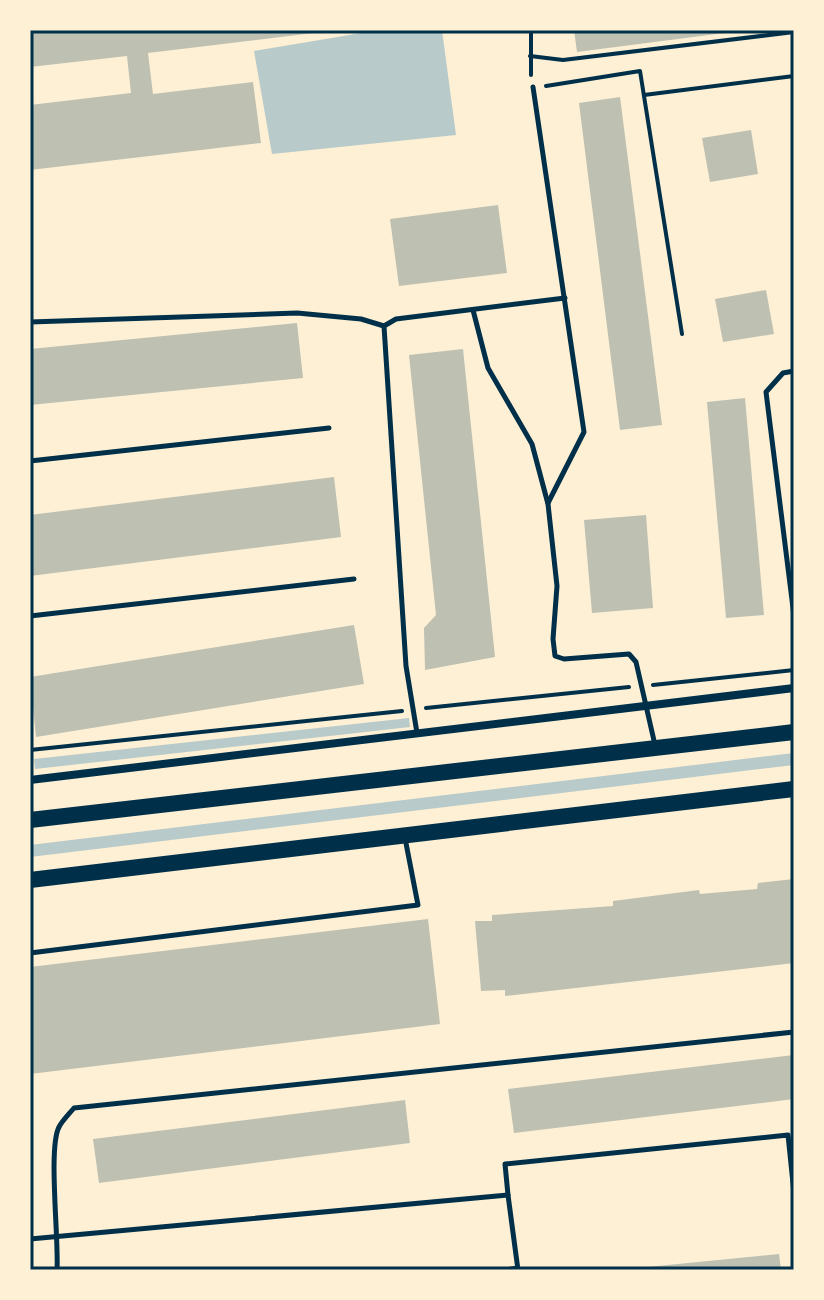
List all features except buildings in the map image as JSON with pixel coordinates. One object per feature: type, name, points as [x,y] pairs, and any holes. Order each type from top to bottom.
[{"type":"main road","points":[[30,820],[794,732]]},
{"type":"main road","points":[[30,880],[794,789]]},
{"type":"street","points":[[30,780],[417,734],[645,703],[794,688]]},
{"type":"lane","points":[[533,87],[584,432],[548,504]]},
{"type":"lane","points":[[30,322],[297,313],[361,319],[384,326],[396,319],[565,298]]},
{"type":"lane","points":[[473,310],[488,368],[532,444],[548,504],[557,586],[553,639],[555,656],[564,659],[629,654],[636,662],[656,750]]},
{"type":"lane","points":[[384,326],[406,666],[417,734]]},
{"type":"lane","points":[[794,371],[783,373],[766,392],[794,616]]},
{"type":"lane","points":[[30,461],[329,428]]},
{"type":"lane","points":[[30,616],[354,579]]},
{"type":"lane","points":[[30,953],[418,905],[405,835]]},
{"type":"lane","points":[[57,1270],[59,1237],[54,1163],[57,1129],[74,1108],[794,1032]]},
{"type":"lane","points":[[505,1270],[518,1269],[505,1164],[788,1135],[794,1193]]},
{"type":"lane","points":[[30,1239],[508,1195]]},
{"type":"path","points":[[530,64],[531,30]]},
{"type":"path","points":[[530,56],[563,60],[794,32]]},
{"type":"path","points":[[533,87],[640,71],[682,334]]},
{"type":"path","points":[[644,95],[794,76]]},
{"type":"shaded area","points":[[379,30],[442,30],[456,135],[272,154],[254,51]]},
{"type":"shaded area","points":[[409,718],[410,727],[35,769],[34,759]]},
{"type":"shaded area","points":[[794,753],[794,765],[30,857],[30,845]]}]
